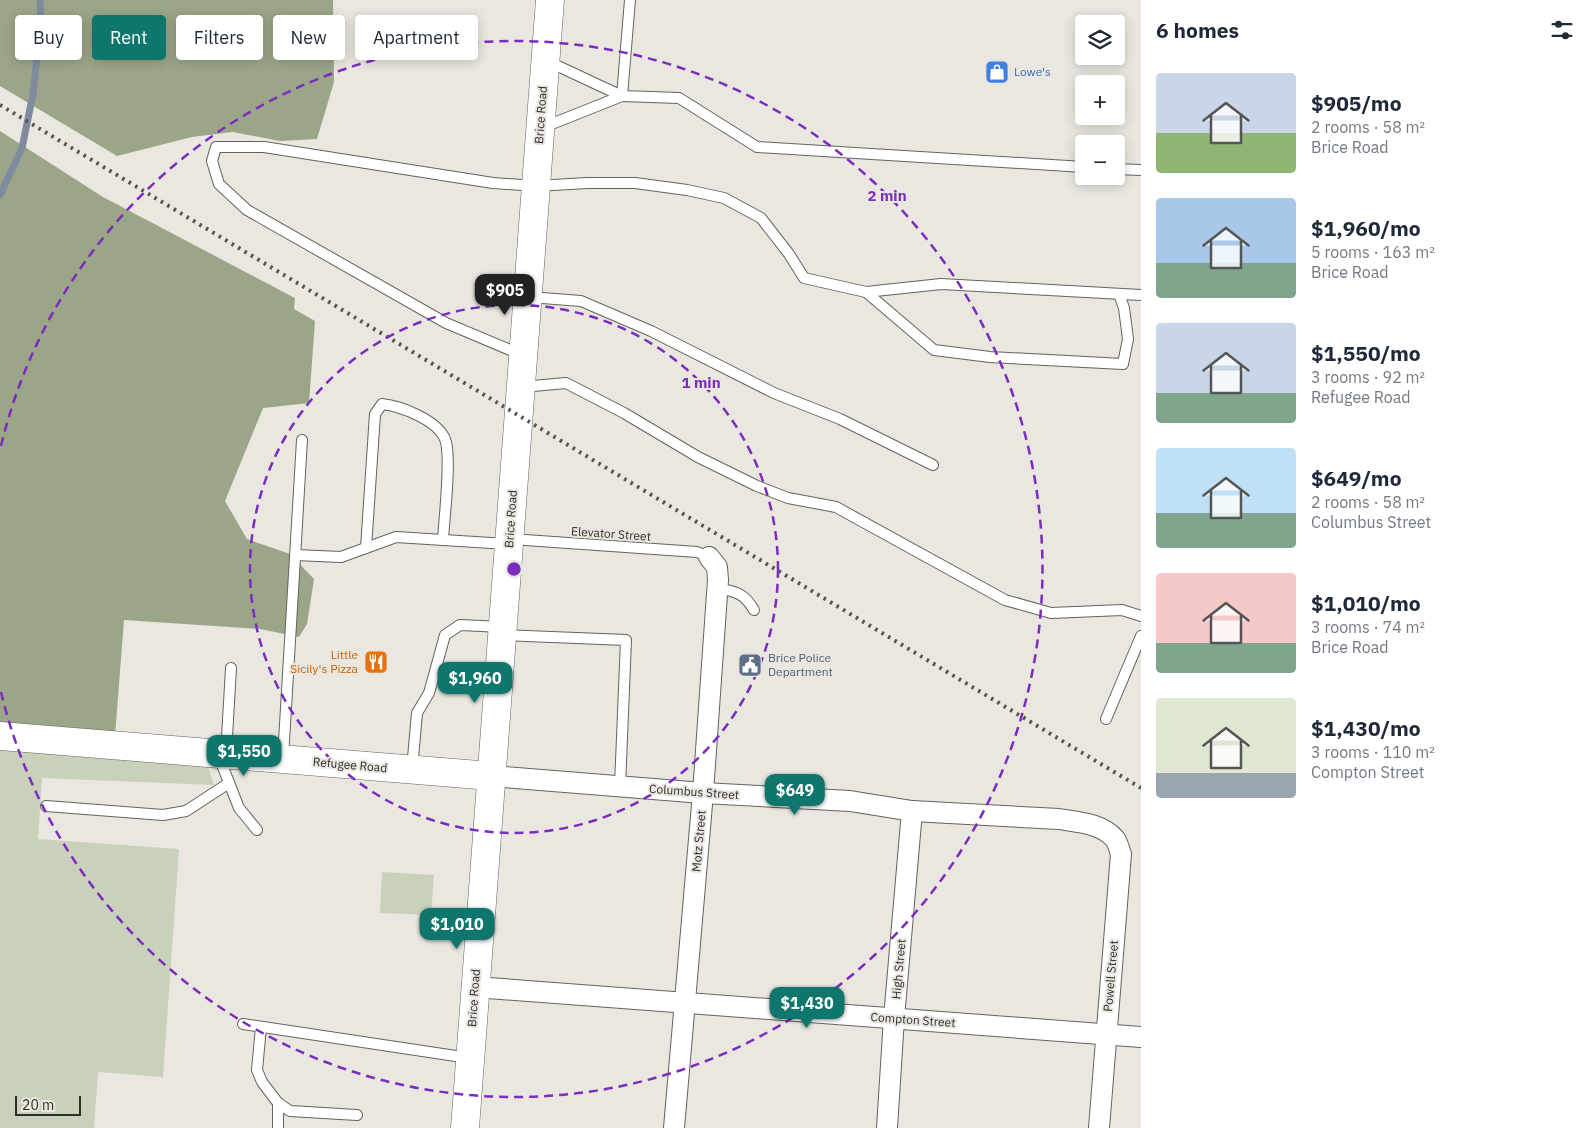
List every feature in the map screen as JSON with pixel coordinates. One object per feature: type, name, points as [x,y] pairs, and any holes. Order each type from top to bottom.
[{"type":"main road","name":"Brice Road","points":[[465,1128],[550,0]]},
{"type":"main road","name":"Refugee Road","points":[[0,736],[491,776]]},
{"type":"street","name":"Motz Street","points":[[674,1128],[703,793],[718,588],[717,567],[709,556]]},
{"type":"street","name":"Columbus Street","points":[[491,776],[703,793],[850,801],[912,811],[1059,820],[1083,823],[1105,830]]},
{"type":"street","name":"High Street","points":[[887,1128],[894,1018],[912,811]]},
{"type":"street","name":"Powell Street","points":[[1099,1128],[1121,854],[1116,840],[1105,830]]},
{"type":"street","name":"Compton Street","points":[[475,987],[1141,1036]]},
{"type":"lane","points":[[622,96],[630,0]]},
{"type":"lane","points":[[546,61],[622,96],[679,98],[756,147],[1075,166]]},
{"type":"lane","points":[[541,128],[622,96]]},
{"type":"lane","points":[[523,355],[446,323],[247,210],[219,184],[212,161],[216,147],[264,147],[494,183],[536,186],[635,183],[687,190],[724,198],[761,218],[789,254],[804,278],[866,292],[942,284],[1141,295]]},
{"type":"lane","points":[[1125,169],[1141,170]]},
{"type":"lane","points":[[866,292],[934,350],[990,357],[1123,364],[1128,339],[1124,308],[1119,294]]},
{"type":"lane","points":[[528,297],[582,301],[651,331],[774,393],[840,418],[933,465]]},
{"type":"lane","points":[[521,387],[566,383],[624,413],[698,457],[756,486],[788,498],[836,507],[1005,600],[1051,613],[1122,610],[1141,616]]},
{"type":"lane","points":[[366,548],[375,414],[382,404],[395,405],[421,417],[436,427],[445,439],[448,464],[443,540]]},
{"type":"lane","points":[[283,759],[302,440]]},
{"type":"lane","name":"Elevator Street","points":[[295,556],[341,557],[396,537],[697,552],[709,556]]},
{"type":"lane","points":[[718,588],[738,592],[747,599],[754,610]]},
{"type":"lane","points":[[412,770],[417,713],[430,693],[445,634],[460,625],[502,631],[626,640],[620,786]]},
{"type":"lane","points":[[1106,720],[1141,636]]},
{"type":"lane","points":[[231,668],[222,754],[229,783],[240,808],[257,830]]},
{"type":"lane","points":[[46,806],[163,815],[186,811],[229,783]]},
{"type":"lane","points":[[243,1024],[470,1058]]},
{"type":"lane","points":[[261,1027],[257,1070],[262,1082],[278,1103],[290,1110],[357,1115]]},
{"type":"lane","points":[[278,1103],[278,1128]]},
{"type":"green space","points":[[0,0],[333,0],[333,15],[273,15],[273,60],[334,60],[334,82],[317,139],[280,141],[233,132],[192,137],[117,156],[0,86]]},
{"type":"green space","points":[[0,131],[103,197],[295,298],[294,309],[315,321],[309,403],[263,408],[225,501],[247,539],[290,554],[314,579],[307,624],[299,637],[260,629],[124,620],[115,736],[0,724]]},
{"type":"green space","points":[[0,747],[183,759],[208,767],[214,785],[42,778],[38,839],[179,849],[163,1077],[98,1072],[94,1128],[0,1128]]},
{"type":"green space","points":[[382,872],[434,875],[431,915],[380,913]]},
{"type":"waterway","points":[[0,195],[22,148],[33,94],[41,21],[40,0]]},
{"type":"railway","points":[[0,105],[1141,788]]},
{"type":"place","name":"Lowe's","points":[[997,72]]},
{"type":"place","name":"Little Sicily's Pizza","points":[[376,662]]},
{"type":"place","name":"Brice Police Department","points":[[750,665]]}]
